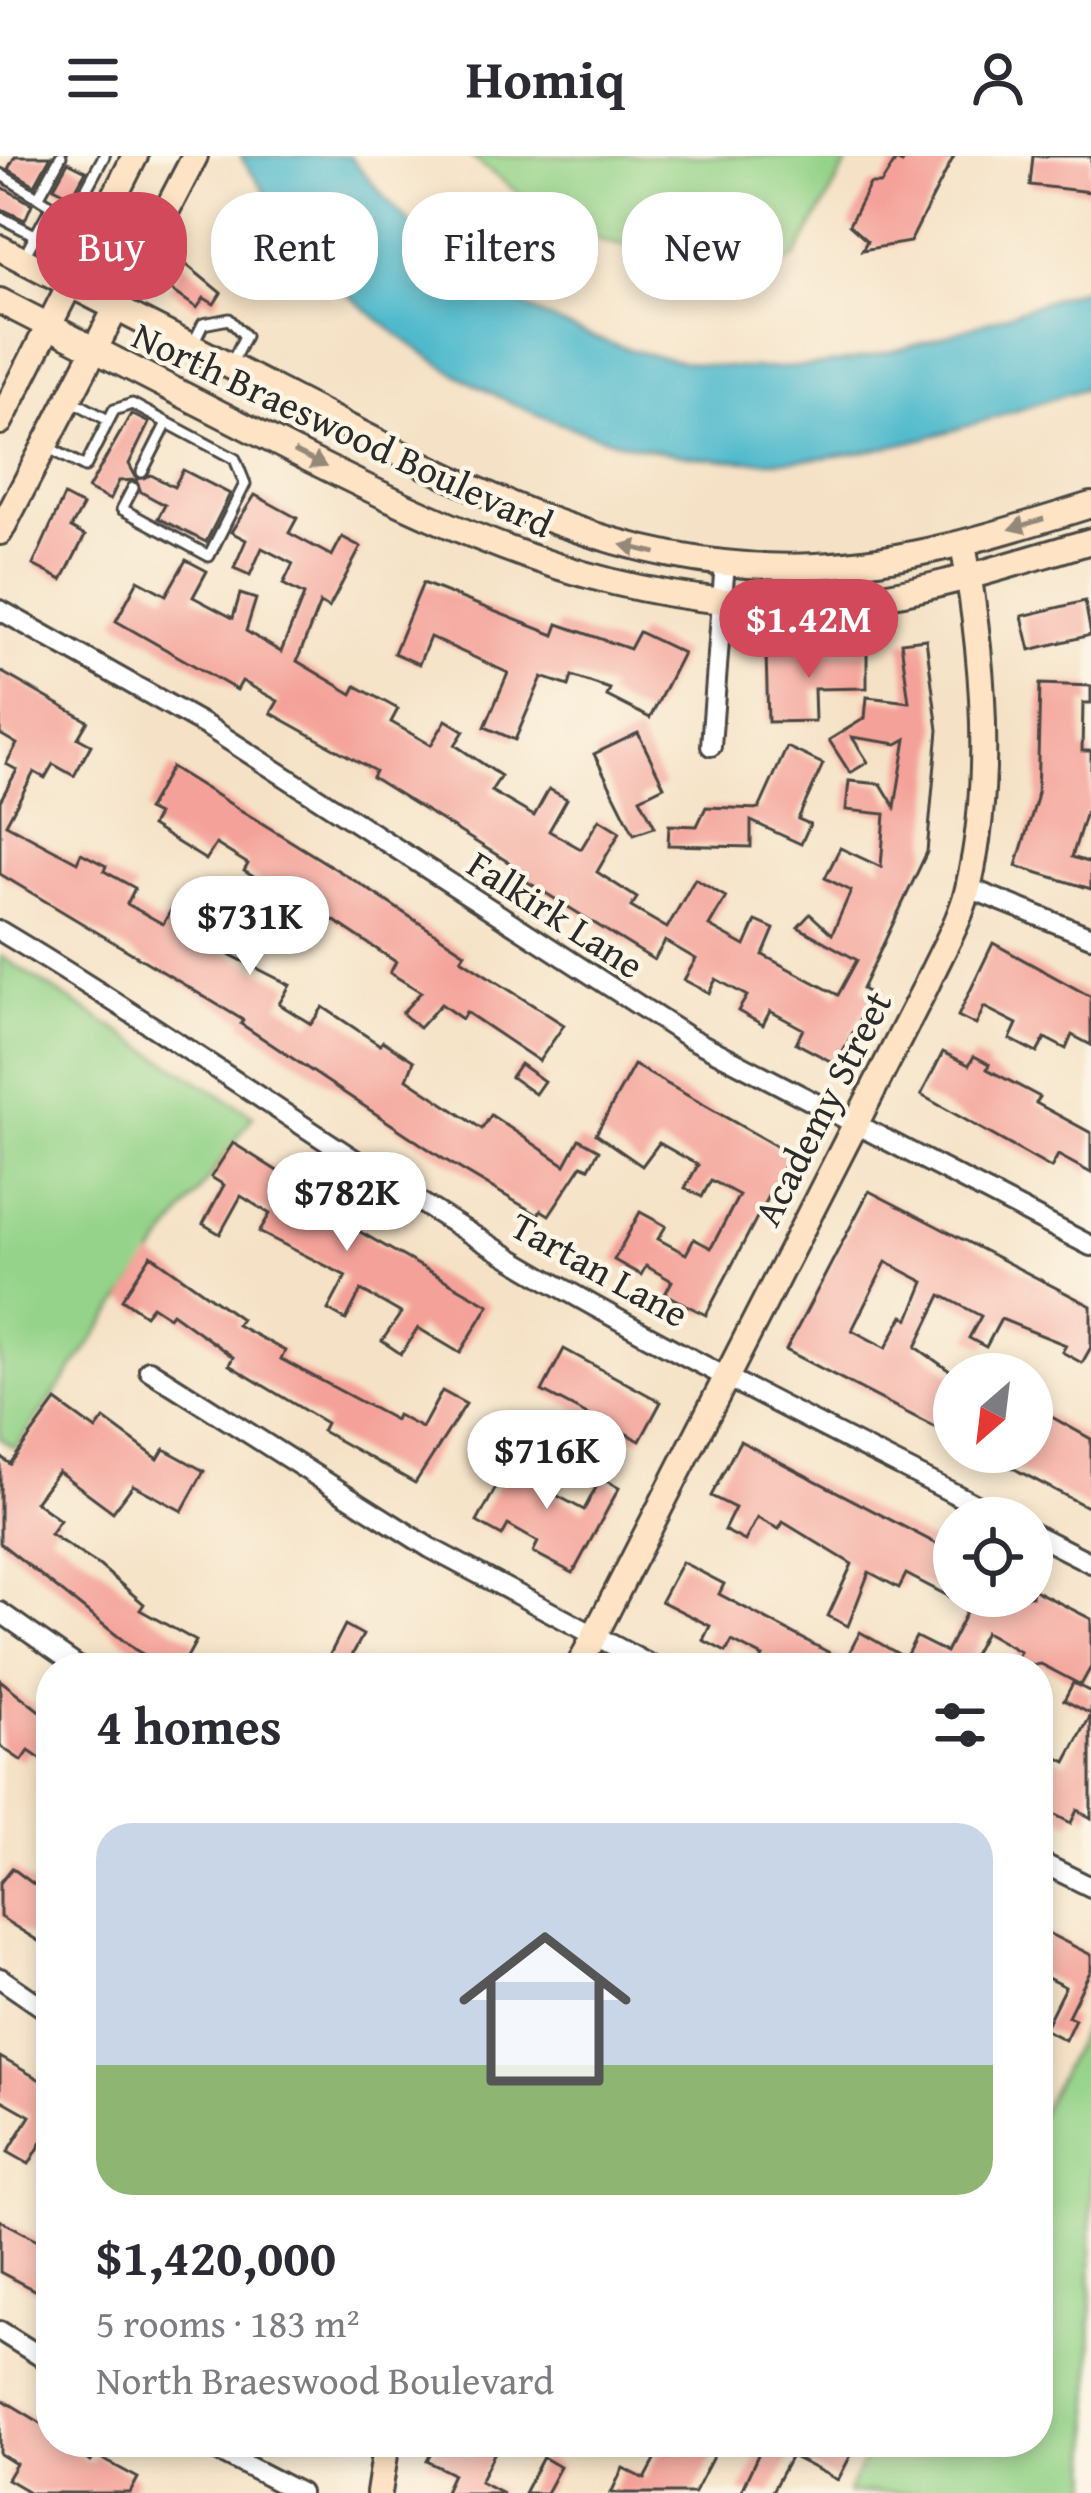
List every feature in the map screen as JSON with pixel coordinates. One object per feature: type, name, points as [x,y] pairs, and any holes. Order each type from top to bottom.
[{"type":"main road","points":[[177,192],[196,156]]},
{"type":"main road","points":[[117,192],[134,157]]},
{"type":"main road","points":[[0,422],[62,300]]},
{"type":"main road","name":"North Braeswood Boulevard","points":[[100,300],[505,504],[604,541],[724,562],[812,567],[887,560],[963,544],[1091,505]]},
{"type":"main road","points":[[0,532],[120,300]]},
{"type":"main road","name":"North Braeswood Boulevard","points":[[0,301],[394,501],[563,572],[724,600],[844,601],[969,575],[1091,541]]},
{"type":"main road","points":[[394,501],[416,461]]},
{"type":"main road","name":"Academy Street","points":[[586,1653],[926,986],[969,888],[983,785],[963,544]]},
{"type":"main road","points":[[379,2493],[385,2457]]},
{"type":"street","points":[[711,746],[724,562]]},
{"type":"street","name":"Falkirk Lane","points":[[0,610],[210,728],[688,1037],[1091,1246]]},
{"type":"street","points":[[969,888],[1091,938]]},
{"type":"street","name":"Tartan Lane","points":[[0,931],[122,1003],[457,1226],[610,1316],[962,1497]]},
{"type":"street","points":[[148,1370],[430,1548],[627,1653]]},
{"type":"street","points":[[1053,1544],[1091,1563]]},
{"type":"street","points":[[0,1612],[59,1653]]},
{"type":"street","points":[[1053,1868],[1091,1887]]},
{"type":"street","points":[[0,1978],[36,2003]]},
{"type":"street","points":[[0,2331],[36,2354]]},
{"type":"street","points":[[230,2457],[300,2493]]},
{"type":"lane","points":[[41,192],[61,156]]},
{"type":"lane","points":[[85,192],[104,156]]},
{"type":"lane","points":[[0,174],[36,192]]},
{"type":"lane","points":[[0,217],[35,235],[11,254]]},
{"type":"lane","points":[[192,346],[203,325],[229,319],[245,336],[230,366]]},
{"type":"lane","points":[[44,446],[85,467],[114,410],[132,404],[146,377]]},
{"type":"lane","points":[[68,399],[108,420]]},
{"type":"lane","points":[[179,429],[193,400]]},
{"type":"lane","points":[[132,404],[228,455],[245,484],[209,556],[122,509],[134,488]]},
{"type":"lane","points":[[142,472],[167,423]]},
{"type":"lane","points":[[228,455],[244,426]]},
{"type":"green space","points":[[470,156],[851,156],[796,257],[783,265],[783,192],[622,192],[622,245],[598,239],[598,192],[517,192]]},
{"type":"green space","points":[[0,956],[253,1116],[15,1449],[0,1438]]},
{"type":"green space","points":[[1091,2015],[1091,2493],[847,2493],[865,2457],[1053,2457],[1053,2089]]},
{"type":"water","points":[[240,156],[350,156],[402,214],[402,300],[516,300],[614,345],[678,361],[743,368],[846,361],[953,334],[1091,286],[1091,386],[929,437],[828,457],[706,458],[646,448],[529,411],[474,384],[422,352],[354,300],[378,300],[378,192],[265,192]]},
{"type":"building","points":[[15,156],[51,156],[35,185],[8,169]]},
{"type":"building","points":[[906,156],[954,156],[910,242],[862,250],[867,241],[849,225],[870,184],[881,184],[896,160],[902,163]]},
{"type":"building","points":[[1033,156],[1091,156],[1091,192],[1030,185]]},
{"type":"building","points":[[68,162],[86,171],[74,192],[54,187]]},
{"type":"building","points":[[0,186],[32,204],[25,220],[0,208]]},
{"type":"building","points":[[187,265],[211,285],[211,300],[217,300],[214,304],[204,298],[197,308],[186,300]]},
{"type":"building","points":[[131,414],[149,423],[129,464],[137,479],[151,475],[174,487],[183,470],[230,494],[206,542],[158,518],[165,505],[141,492],[136,480],[119,481],[110,500],[88,489]]},
{"type":"building","points":[[255,495],[297,518],[289,533],[332,556],[342,537],[361,547],[329,608],[320,603],[297,661],[352,694],[356,686],[398,709],[391,722],[431,745],[446,720],[464,731],[455,745],[501,776],[491,791],[534,816],[549,789],[567,799],[549,831],[581,849],[599,819],[620,832],[597,872],[637,898],[631,907],[667,928],[695,879],[726,897],[709,926],[745,946],[756,921],[774,929],[763,955],[838,995],[857,960],[798,927],[810,914],[832,934],[851,891],[825,878],[840,848],[881,867],[885,814],[846,810],[849,781],[881,784],[895,807],[906,739],[897,744],[852,737],[868,762],[850,773],[829,740],[865,718],[867,697],[909,702],[901,642],[926,639],[938,730],[927,852],[862,989],[873,995],[836,1064],[796,1043],[803,1029],[770,1011],[763,1025],[738,1011],[747,996],[716,979],[709,993],[684,980],[696,959],[665,941],[654,960],[526,881],[529,875],[372,777],[375,771],[271,713],[278,701],[242,681],[237,690],[116,621],[138,580],[166,595],[186,560],[207,571],[193,597],[233,618],[240,594],[256,599],[246,631],[281,652],[304,595],[283,584],[293,564],[262,548],[250,575],[234,568],[246,540],[231,532]]},
{"type":"building","points":[[64,496],[83,506],[71,528],[85,536],[62,580],[33,565]]},
{"type":"building","points":[[423,583],[554,635],[558,624],[630,649],[639,632],[683,653],[650,718],[607,696],[610,689],[572,676],[569,686],[542,677],[515,740],[485,727],[508,673],[430,637],[419,664],[394,653]]},
{"type":"building","points":[[1085,601],[1091,635],[1030,650],[1022,616]]},
{"type":"building","points":[[867,651],[867,688],[814,689],[815,721],[768,722],[766,653]]},
{"type":"building","points":[[0,671],[88,721],[78,738],[91,745],[74,776],[53,764],[45,778],[34,772],[6,824],[77,862],[81,853],[106,866],[104,871],[135,888],[127,904],[163,924],[174,905],[199,918],[204,906],[229,915],[217,948],[290,985],[279,1004],[311,1024],[323,1007],[380,1045],[383,1041],[414,1061],[407,1079],[482,1129],[491,1115],[565,1165],[579,1139],[599,1150],[589,1168],[582,1165],[549,1215],[541,1210],[538,1215],[442,1158],[241,1024],[243,1020],[0,874],[0,801],[17,770],[6,764],[17,744],[0,734]]},
{"type":"building","points":[[1040,684],[1091,686],[1091,703],[1083,703],[1082,751],[1091,751],[1091,812],[1086,812],[1072,857],[1091,863],[1091,889],[1016,866],[1037,798]]},
{"type":"building","points":[[638,733],[664,786],[640,798],[655,827],[634,834],[594,754]]},
{"type":"building","points":[[787,747],[823,764],[798,819],[810,824],[801,844],[751,821],[751,847],[668,845],[669,825],[697,826],[706,807],[759,809]]},
{"type":"building","points":[[171,767],[360,884],[465,953],[461,959],[564,1025],[539,1061],[466,1012],[462,1019],[441,1004],[419,1028],[402,1013],[421,992],[390,973],[396,962],[315,908],[308,920],[285,906],[278,918],[264,909],[276,891],[244,871],[248,864],[216,844],[206,860],[151,826],[157,815],[147,810]]},
{"type":"building","points":[[993,943],[1091,997],[1091,1045],[1072,1035],[1066,1049],[1045,1038],[1037,1053],[1010,1039],[1017,1024],[984,1007],[976,1025],[958,1016]]},
{"type":"building","points":[[943,1052],[969,1065],[974,1056],[989,1064],[987,1069],[1040,1097],[1036,1103],[1091,1133],[1091,1173],[1058,1155],[1051,1168],[921,1095]]},
{"type":"building","points":[[520,1064],[544,1081],[535,1094],[511,1077]]},
{"type":"building","points":[[634,1065],[790,1154],[706,1315],[665,1294],[672,1281],[646,1266],[641,1275],[614,1260],[640,1212],[666,1226],[658,1239],[686,1254],[694,1239],[711,1248],[739,1195],[711,1180],[702,1197],[685,1188],[698,1165],[659,1143],[642,1166],[596,1134]]},
{"type":"building","points":[[233,1143],[323,1200],[326,1194],[341,1202],[332,1216],[489,1305],[460,1353],[418,1328],[401,1354],[382,1341],[401,1313],[361,1290],[346,1320],[328,1310],[346,1276],[259,1232],[270,1214],[241,1196],[220,1234],[203,1224],[224,1185],[211,1177]]},
{"type":"building","points":[[869,1191],[1091,1306],[1091,1347],[1082,1363],[1062,1352],[1066,1345],[1001,1319],[986,1347],[969,1338],[981,1316],[941,1295],[916,1347],[933,1359],[933,1426],[786,1350]],"holes":[[[886,1262],[924,1282],[909,1319],[903,1316],[886,1348],[852,1330]]]},
{"type":"building","points":[[151,1255],[241,1319],[237,1325],[285,1351],[281,1359],[395,1420],[397,1415],[422,1428],[442,1391],[466,1404],[415,1483],[322,1431],[326,1423],[229,1365],[233,1357],[172,1313],[169,1317],[152,1306],[145,1315],[122,1299]]},
{"type":"building","points":[[564,1349],[661,1402],[640,1441],[612,1426],[601,1446],[587,1438],[597,1420],[542,1391]]},
{"type":"building","points":[[56,1401],[96,1430],[104,1419],[158,1459],[164,1449],[204,1471],[182,1511],[133,1485],[113,1512],[58,1471],[35,1502],[60,1520],[50,1534],[100,1566],[144,1604],[140,1610],[196,1641],[189,1653],[134,1649],[0,1543],[0,1456],[10,1464]]},
{"type":"building","points":[[1053,1418],[1091,1439],[1091,1509],[1022,1473],[1053,1473]]},
{"type":"building","points":[[740,1441],[933,1542],[933,1588],[906,1574],[899,1588],[869,1572],[848,1626],[828,1616],[852,1564],[783,1522],[779,1529],[757,1518],[745,1541],[724,1530],[735,1508],[711,1496]]},
{"type":"building","points":[[558,1457],[572,1464],[556,1495],[584,1510],[601,1478],[619,1488],[573,1573],[533,1552],[538,1542],[508,1525],[502,1536],[477,1522],[511,1460],[546,1479]]},
{"type":"building","points":[[682,1562],[724,1584],[719,1594],[830,1653],[755,1653],[732,1641],[726,1652],[703,1640],[710,1626],[661,1601]]},
{"type":"building","points":[[1053,1600],[1091,1619],[1091,1667],[1081,1685],[1053,1670],[1053,1653],[1019,1653],[985,1632],[974,1653],[908,1653],[916,1637],[946,1652],[964,1617],[1053,1617]]},
{"type":"building","points":[[345,1625],[363,1635],[353,1653],[331,1653]]},
{"type":"building","points":[[860,1632],[897,1653],[849,1653]]},
{"type":"building","points":[[0,1680],[36,1708],[36,1756],[29,1751],[22,1761],[0,1746]]},
{"type":"building","points":[[1073,1683],[1091,1692],[1091,1714],[1064,1700]]},
{"type":"building","points":[[1091,1715],[1091,1818],[1077,1810],[1071,1823],[1053,1814],[1053,1755],[1066,1762]]},
{"type":"building","points":[[12,1868],[36,1886],[36,1940],[0,1917],[0,1883]]},
{"type":"building","points":[[1053,1936],[1091,1955],[1091,1970],[1068,2016],[1075,2019],[1065,2040],[1053,2034],[1053,2011],[1065,1987],[1053,1981]]},
{"type":"building","points":[[0,2057],[36,2077],[36,2152],[29,2164],[8,2152],[30,2116],[0,2099]]},
{"type":"building","points":[[0,2220],[36,2239],[36,2291],[0,2272]]},
{"type":"building","points":[[0,2398],[36,2420],[36,2457],[82,2457],[91,2462],[99,2457],[138,2478],[130,2493],[31,2493],[7,2479],[16,2464],[0,2454]]},
{"type":"building","points":[[429,2457],[492,2457],[480,2481],[503,2493],[444,2493],[453,2474],[427,2461]]},
{"type":"building","points":[[543,2457],[560,2467],[546,2493],[524,2493]]},
{"type":"building","points":[[657,2457],[713,2457],[694,2493],[611,2493],[623,2468],[645,2479]]},
{"type":"building","points":[[757,2457],[790,2457],[771,2493],[740,2493]]},
{"type":"building","points":[[793,2457],[850,2457],[838,2480]]}]
